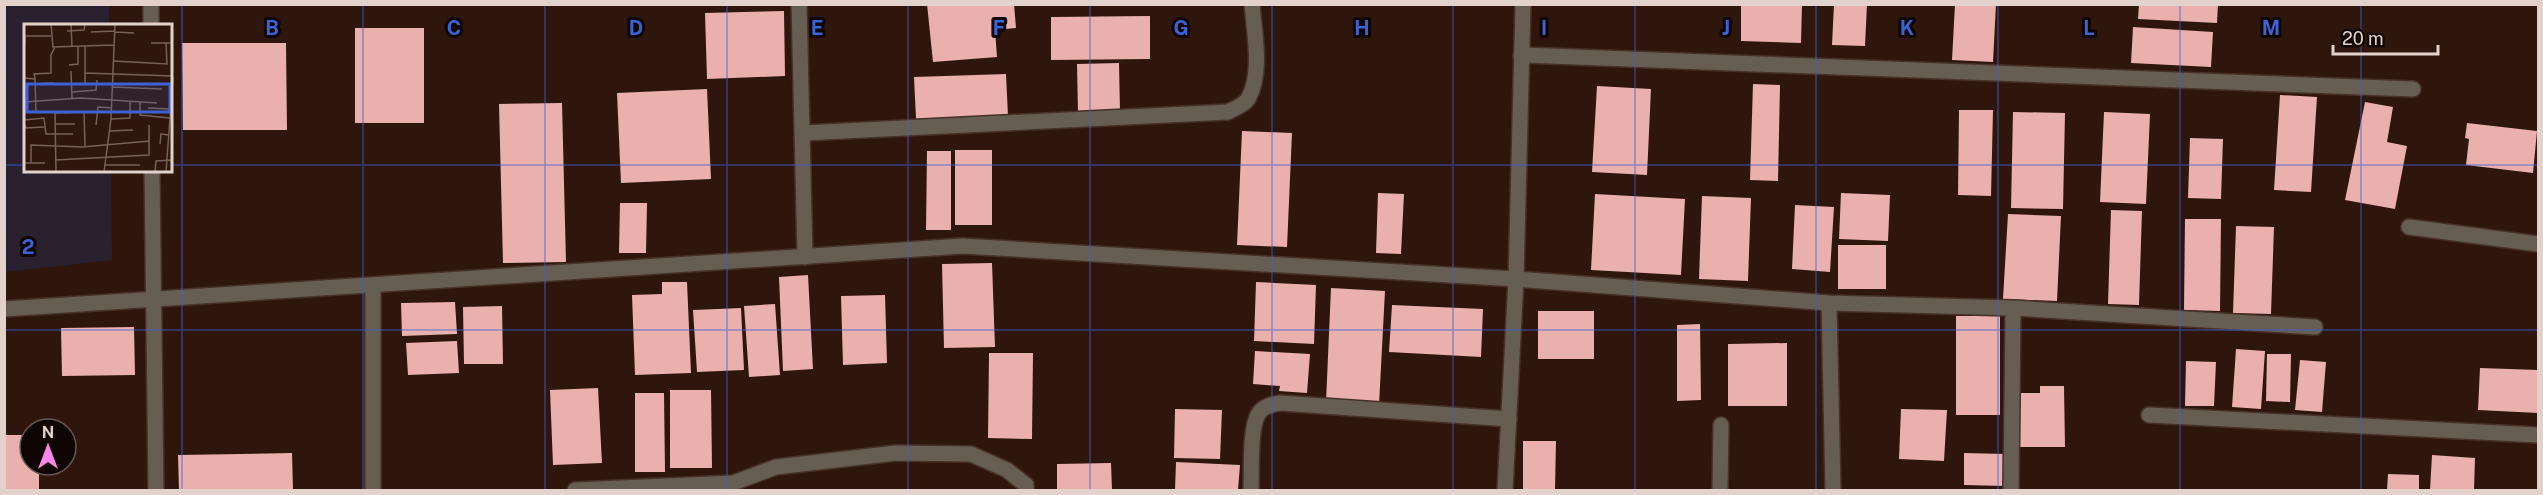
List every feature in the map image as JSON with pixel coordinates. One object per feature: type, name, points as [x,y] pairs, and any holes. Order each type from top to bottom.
[{"type":"street","points":[[151,4],[151,24]]},
{"type":"street","points":[[800,4],[806,257]]},
{"type":"street","points":[[803,133],[1228,112],[1248,99],[1252,86],[1256,66],[1252,4]]},
{"type":"street","points":[[1505,490],[1516,279],[1523,4]]},
{"type":"street","points":[[1521,55],[2413,89]]},
{"type":"street","points":[[152,172],[156,490]]},
{"type":"street","points":[[2409,227],[2538,244]]},
{"type":"street","points":[[4,309],[963,246],[1516,279],[1829,303],[2013,308],[2315,327]]},
{"type":"street","points":[[373,285],[373,490]]},
{"type":"street","points":[[1829,303],[1833,490]]},
{"type":"street","points":[[2011,490],[2013,308]]},
{"type":"street","points":[[1251,490],[1254,422],[1260,411],[1269,405],[1280,403],[1509,419]]},
{"type":"street","points":[[2149,415],[2538,435]]},
{"type":"street","points":[[1720,490],[1721,425]]},
{"type":"street","points":[[575,490],[733,483],[776,467],[896,453],[971,454],[1007,470],[1026,485],[1026,490]]},
{"type":"shaded area","points":[[4,5],[109,5],[109,24],[24,24],[24,172],[111,172],[112,260],[5,272]]},
{"type":"building","points":[[927,4],[1014,4],[1016,28],[995,30],[997,57],[933,62]]},
{"type":"building","points":[[1741,4],[1802,4],[1801,43],[1741,41]]},
{"type":"building","points":[[1834,4],[1867,4],[1865,46],[1832,45]]},
{"type":"building","points":[[1955,4],[1996,4],[1993,62],[1952,60]]},
{"type":"building","points":[[2139,4],[2218,4],[2217,23],[2138,19]]},
{"type":"building","points":[[784,11],[785,76],[707,79],[705,13]]},
{"type":"building","points":[[1150,16],[1150,59],[1051,60],[1051,17]]},
{"type":"building","points":[[2133,27],[2213,32],[2211,67],[2131,63]]},
{"type":"building","points":[[355,28],[424,28],[424,123],[355,123]]},
{"type":"building","points":[[182,43],[286,43],[287,130],[183,130]]},
{"type":"building","points":[[1119,63],[1120,112],[1078,113],[1077,64]]},
{"type":"building","points":[[1006,74],[1008,116],[916,119],[914,77]]},
{"type":"building","points":[[1753,84],[1780,85],[1778,181],[1750,180]]},
{"type":"building","points":[[1597,86],[1651,89],[1647,175],[1592,172]]},
{"type":"building","points":[[707,89],[711,179],[621,183],[617,93]]},
{"type":"building","points":[[2280,95],[2317,97],[2311,192],[2274,190]]},
{"type":"building","points":[[2365,102],[2393,107],[2387,142],[2407,146],[2395,209],[2345,200]]},
{"type":"building","points":[[562,103],[566,262],[503,263],[499,104]]},
{"type":"building","points":[[1959,110],[1993,110],[1991,196],[1958,195]]},
{"type":"building","points":[[2013,112],[2065,113],[2063,209],[2011,208]]},
{"type":"building","points":[[2104,112],[2150,114],[2146,204],[2100,202]]},
{"type":"building","points":[[2467,123],[2537,131],[2533,173],[2466,165],[2469,139],[2465,138]]},
{"type":"building","points":[[1242,131],[1292,133],[1287,247],[1237,245]]},
{"type":"building","points":[[2190,138],[2223,139],[2221,199],[2188,198]]},
{"type":"building","points":[[955,150],[992,150],[992,225],[955,225]]},
{"type":"building","points":[[927,151],[951,151],[951,230],[926,230]]},
{"type":"building","points":[[1378,193],[1404,194],[1401,254],[1376,253]]},
{"type":"building","points":[[1841,193],[1890,195],[1888,241],[1839,239]]},
{"type":"building","points":[[1595,194],[1685,199],[1681,275],[1591,270]]},
{"type":"building","points":[[1702,196],[1751,198],[1748,281],[1699,279]]},
{"type":"building","points":[[620,203],[647,203],[646,253],[619,253]]},
{"type":"building","points":[[1795,205],[1834,207],[1830,272],[1792,269]]},
{"type":"building","points":[[2111,210],[2142,211],[2139,305],[2108,304]]},
{"type":"building","points":[[2008,214],[2061,216],[2057,301],[2003,299]]},
{"type":"building","points":[[2185,219],[2221,219],[2220,311],[2184,310]]},
{"type":"building","points":[[2236,226],[2274,227],[2271,314],[2233,313]]},
{"type":"building","points":[[1838,245],[1886,245],[1886,289],[1838,289]]},
{"type":"building","points":[[992,263],[995,347],[944,348],[942,264]]},
{"type":"building","points":[[808,275],[813,369],[783,371],[779,277]]},
{"type":"building","points":[[662,282],[687,282],[691,373],[635,375],[632,295],[662,294]]},
{"type":"building","points":[[1256,282],[1316,285],[1314,344],[1254,341]]},
{"type":"building","points":[[1331,288],[1385,291],[1379,405],[1326,402]]},
{"type":"building","points":[[885,295],[887,363],[843,365],[841,296]]},
{"type":"building","points":[[455,302],[457,334],[402,336],[401,303]]},
{"type":"building","points":[[775,304],[780,375],[749,377],[744,306]]},
{"type":"building","points":[[1392,305],[1483,309],[1481,357],[1389,352]]},
{"type":"building","points":[[502,306],[503,364],[464,364],[463,307]]},
{"type":"building","points":[[741,308],[744,370],[697,372],[693,310]]},
{"type":"building","points":[[1538,311],[1594,311],[1594,359],[1538,359]]},
{"type":"building","points":[[1956,316],[2000,316],[2000,415],[1956,415]]},
{"type":"building","points":[[1700,324],[1701,400],[1677,401],[1677,325]]},
{"type":"building","points":[[134,327],[135,375],[62,376],[61,328]]},
{"type":"building","points":[[457,341],[459,373],[408,375],[406,343]]},
{"type":"building","points":[[1787,343],[1787,406],[1728,406],[1728,344]]},
{"type":"building","points":[[2236,349],[2265,351],[2261,409],[2232,407]]},
{"type":"building","points":[[1255,351],[1310,354],[1307,393],[1279,391],[1280,386],[1253,384]]},
{"type":"building","points":[[989,353],[1033,353],[1032,439],[988,438]]},
{"type":"building","points":[[2267,354],[2291,354],[2290,402],[2266,401]]},
{"type":"building","points":[[2300,360],[2326,362],[2322,412],[2295,410]]},
{"type":"building","points":[[2186,361],[2216,362],[2214,406],[2185,406]]},
{"type":"building","points":[[2480,368],[2538,370],[2538,413],[2478,410]]},
{"type":"building","points":[[2040,386],[2064,386],[2065,447],[2019,447],[2019,393],[2040,393]]},
{"type":"building","points":[[598,388],[602,463],[553,465],[550,390]]},
{"type":"building","points":[[670,390],[711,390],[712,468],[670,468]]},
{"type":"building","points":[[635,393],[664,393],[665,472],[635,472]]},
{"type":"building","points":[[1175,409],[1222,410],[1220,459],[1174,458]]},
{"type":"building","points":[[1901,409],[1947,410],[1944,461],[1899,459]]},
{"type":"building","points":[[4,435],[18,435],[18,477],[39,477],[39,490],[4,490]]},
{"type":"building","points":[[1523,441],[1556,441],[1555,490],[1523,490]]},
{"type":"building","points":[[292,453],[293,490],[179,490],[178,455]]},
{"type":"building","points":[[1964,453],[2006,454],[2006,486],[1964,485]]},
{"type":"building","points":[[2432,455],[2475,458],[2474,490],[2430,490]]},
{"type":"building","points":[[1176,462],[1240,465],[1238,490],[1175,490]]},
{"type":"building","points":[[1111,463],[1112,490],[1057,490],[1057,464]]},
{"type":"building","points":[[2388,474],[2419,475],[2419,490],[2387,490]]}]
